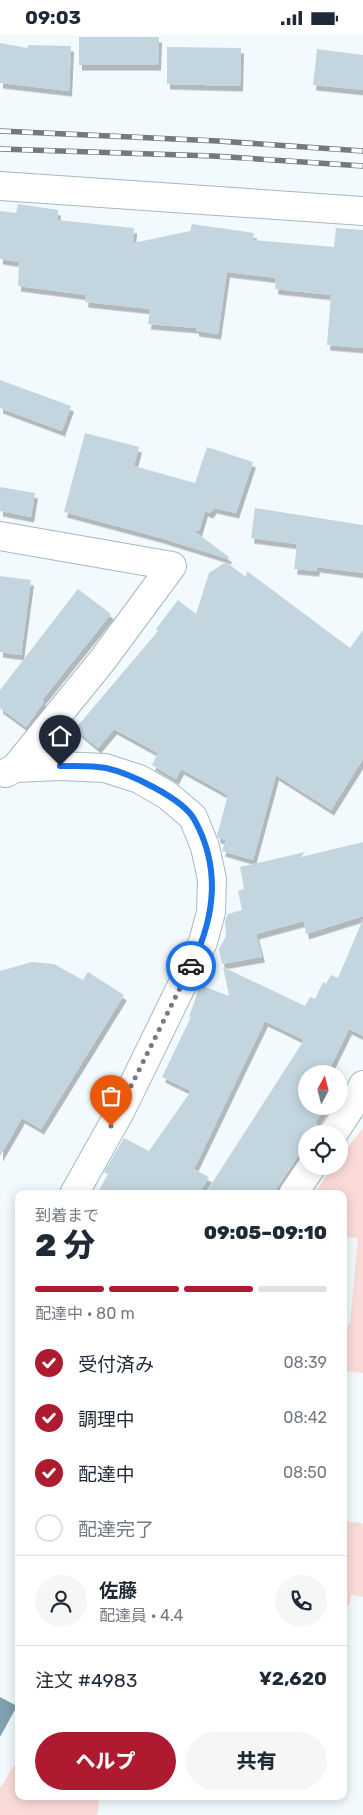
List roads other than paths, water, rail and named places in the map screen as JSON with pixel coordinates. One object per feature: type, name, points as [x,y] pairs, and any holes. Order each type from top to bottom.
[{"type":"street","points":[[0,185],[363,211]]},
{"type":"street","points":[[0,535],[172,566],[101,662],[8,772]]},
{"type":"street","points":[[8,772],[60,766],[105,768],[138,779],[160,791],[193,817],[206,847],[212,879],[211,912],[203,942],[120,1112],[76,1190]]},
{"type":"street","points":[[339,1125],[363,1085]]},
{"type":"street","points":[[296,1190],[306,1175]]},
{"type":"water","points":[[0,1697],[15,1705],[15,1710],[0,1737]]},
{"type":"railway","points":[[0,131],[218,141],[363,151]]},
{"type":"railway","points":[[0,149],[213,156],[363,166]]}]
